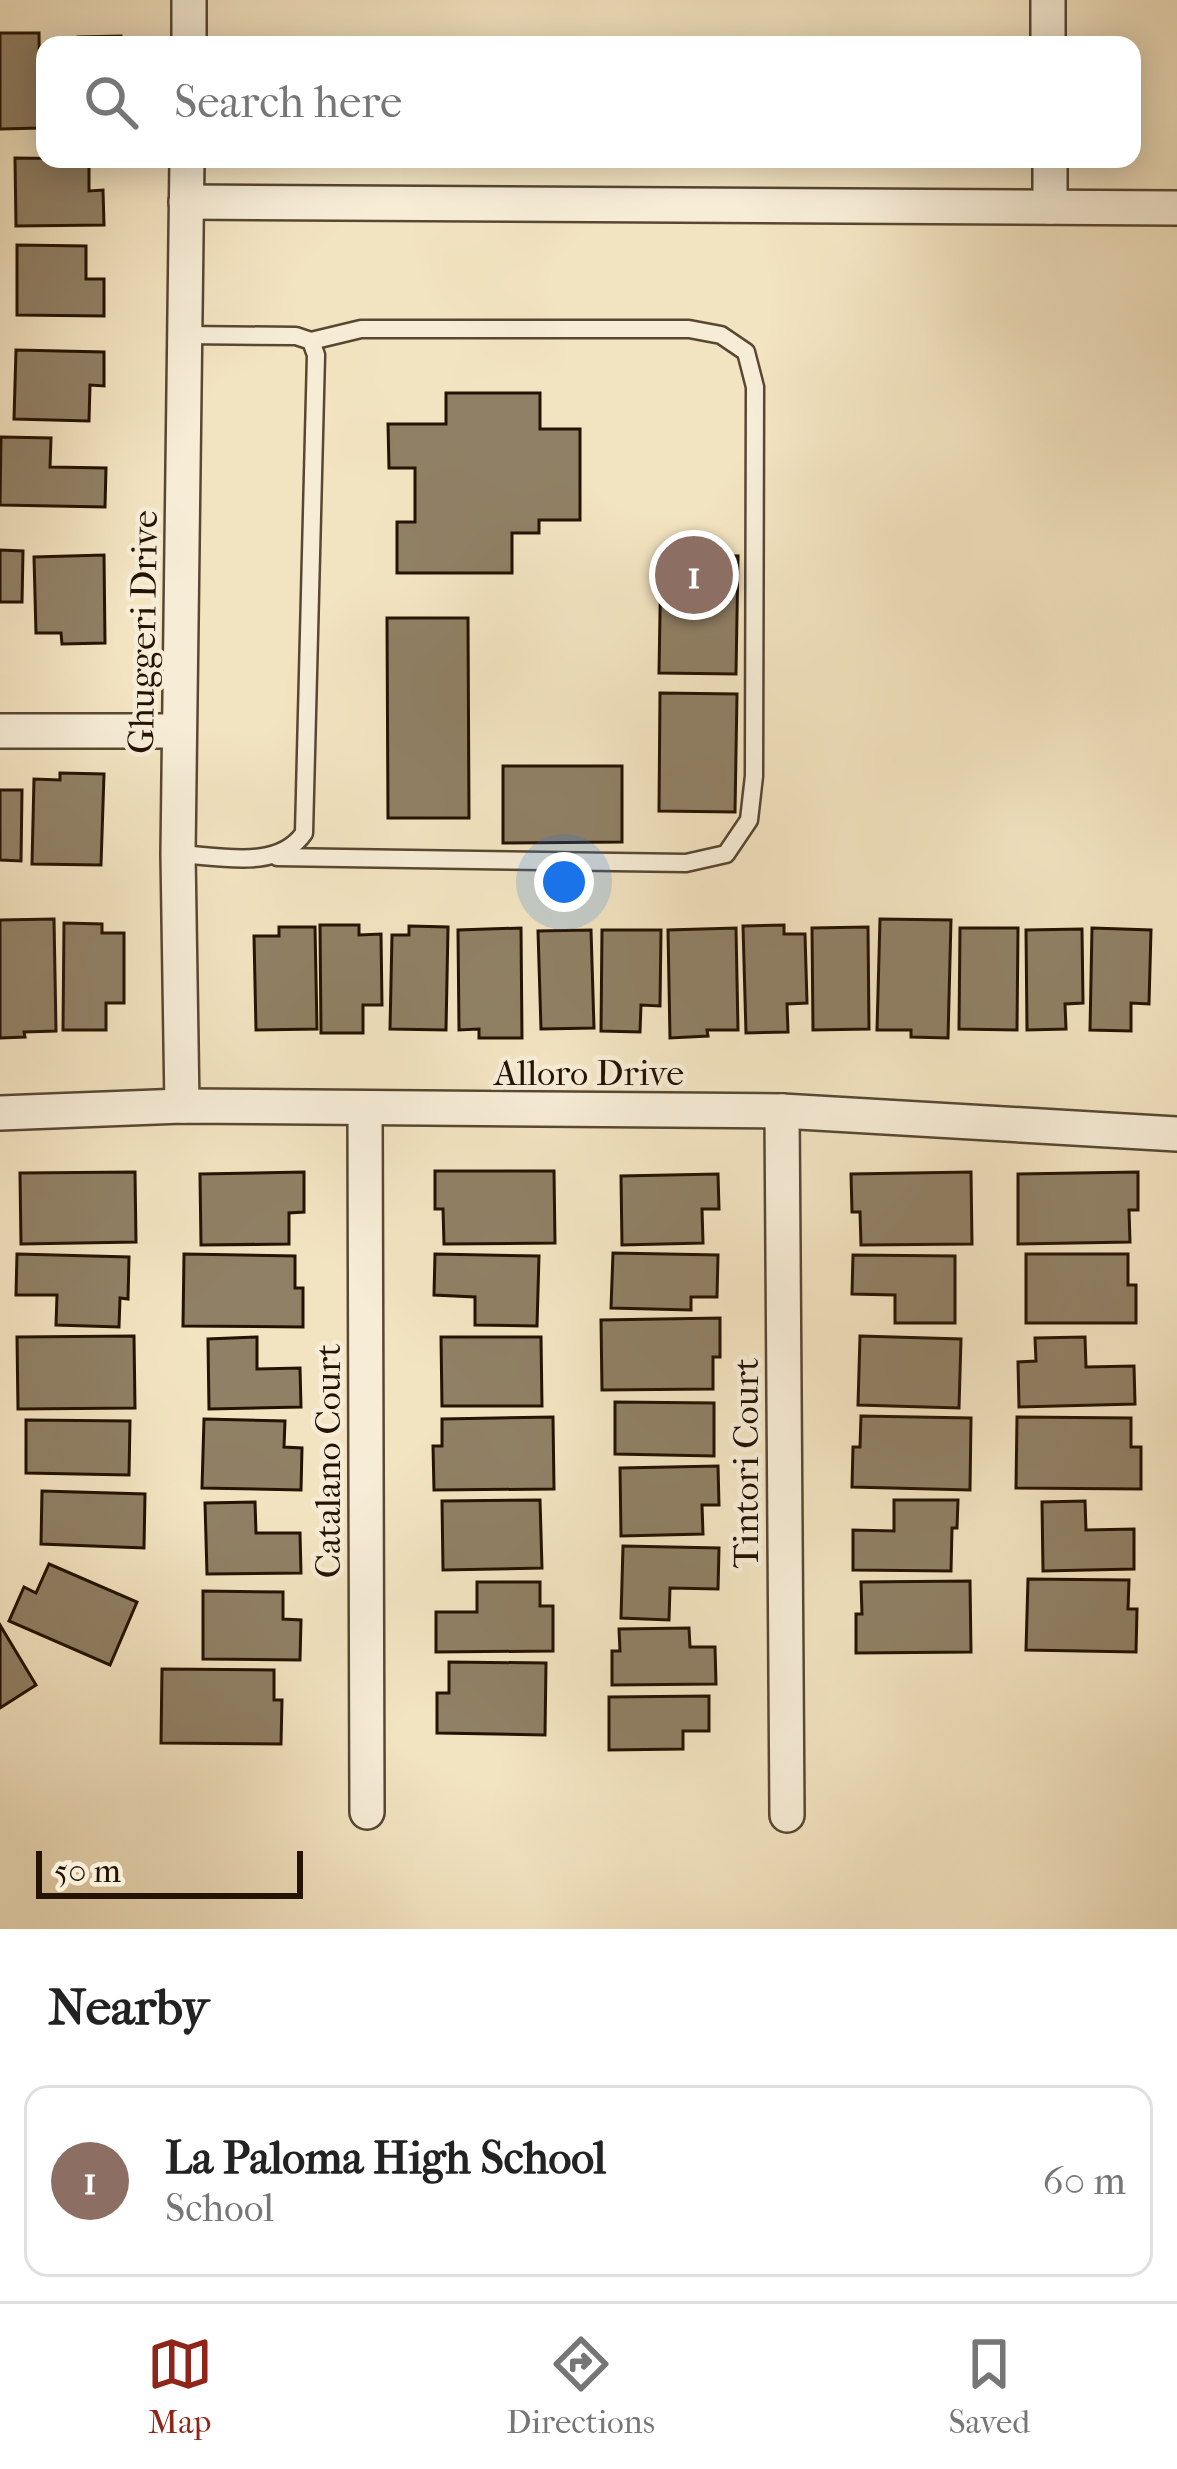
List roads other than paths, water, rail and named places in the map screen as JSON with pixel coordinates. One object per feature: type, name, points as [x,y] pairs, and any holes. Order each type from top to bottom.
[{"type":"street","points":[[189,0],[189,36]]},
{"type":"street","points":[[1048,0],[1048,36]]},
{"type":"street","name":"Ghuggeri Drive","points":[[182,1106],[178,854],[187,168]]},
{"type":"street","points":[[1050,168],[1051,208]]},
{"type":"street","points":[[186,202],[1177,208]]},
{"type":"street","points":[[0,731],[179,730]]},
{"type":"street","name":"Alloro Drive","points":[[0,1112],[182,1106],[782,1111],[1177,1134]]},
{"type":"street","name":"Catalano Court","points":[[365,1110],[367,1812]]},
{"type":"street","name":"Tintori Court","points":[[782,1111],[787,1815]]},
{"type":"lane","points":[[178,854],[686,863],[726,854],[749,820],[754,776],[754,387],[746,352],[721,335],[689,328],[361,329],[310,341],[264,334],[184,334]]},
{"type":"lane","points":[[277,856],[294,848],[304,833],[307,815],[316,355],[310,341]]},
{"type":"place","name":"La Paloma High School","points":[[694,575]]}]
